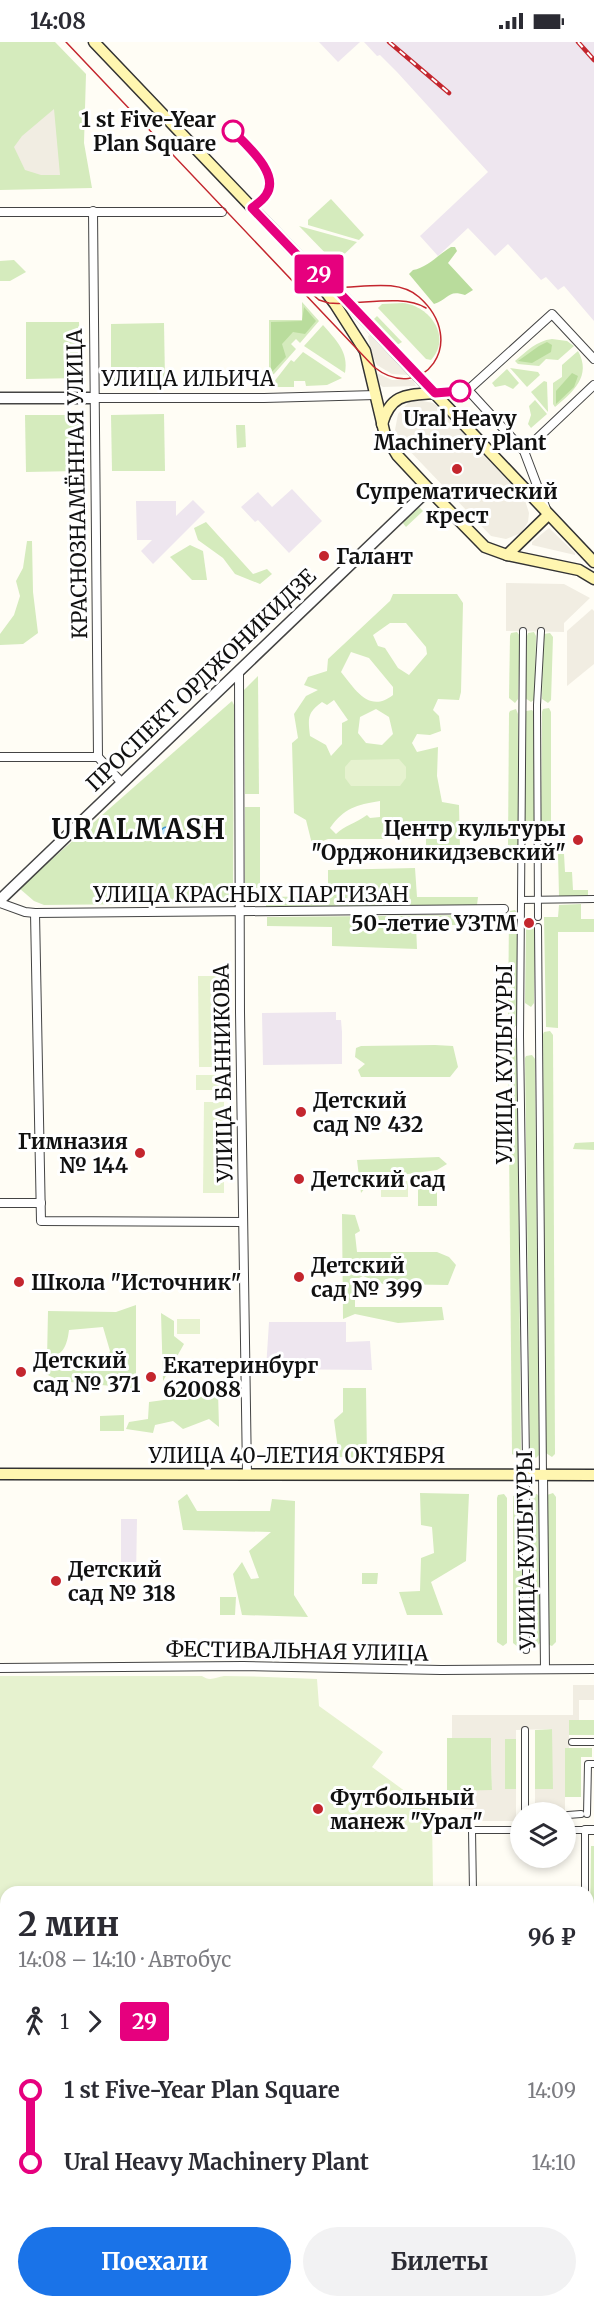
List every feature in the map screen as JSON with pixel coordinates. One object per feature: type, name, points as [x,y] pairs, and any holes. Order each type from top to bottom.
[{"type":"main road","points":[[94,42],[301,259],[334,287],[594,562]]},
{"type":"main road","points":[[301,259],[361,343],[368,360],[381,425],[397,455],[481,544],[507,555],[568,567],[594,579]]},
{"type":"main road","points":[[376,395],[435,393]]},
{"type":"main road","points":[[381,425],[388,407],[403,395]]},
{"type":"main road","points":[[507,555],[548,515]]},
{"type":"main road","name":"УЛИЦА 40-ЛЕТИЯ ОКТЯБРЯ","points":[[0,1474],[594,1475]]},
{"type":"street","name":"КРАСНОЗНАМЁННАЯ УЛИЦА","points":[[93,211],[98,757]]},
{"type":"street","points":[[0,212],[222,212]]},
{"type":"street","points":[[435,393],[468,390],[552,314],[594,359]]},
{"type":"street","points":[[524,451],[594,386]]},
{"type":"street","points":[[468,390],[524,451],[548,515]]},
{"type":"street","name":"УЛИЦА ИЛЬИЧА","points":[[0,398],[264,398],[376,395]]},
{"type":"street","name":"ПРОСПЕКТ ОРДЖОНИКИДЗЕ","points":[[0,901],[429,489]]},
{"type":"street","name":"УЛИЦА КУЛЬТУРЫ","points":[[523,631],[520,1039],[526,1461]]},
{"type":"street","points":[[538,917],[537,705],[541,631]]},
{"type":"street","name":"УЛИЦА БАННИКОВА","points":[[239,671],[247,1474]]},
{"type":"street","points":[[0,757],[98,757],[122,783]]},
{"type":"street","points":[[521,900],[594,899]]},
{"type":"street","name":"УЛИЦА КРАСНЫХ ПАРТИЗАН","points":[[0,901],[25,912],[35,913],[504,909]]},
{"type":"street","points":[[35,913],[41,1221],[243,1222]]},
{"type":"street","name":"УЛИЦА КУЛЬТУРЫ","points":[[538,927],[545,1669]]},
{"type":"street","points":[[0,1203],[40,1203]]},
{"type":"street","name":"УЛИЦА КУЛЬТУРЫ","points":[[526,1487],[526,1650]]},
{"type":"street","name":"ФЕСТИВАЛЬНАЯ УЛИЦА","points":[[0,1668],[243,1666],[441,1670],[594,1669]]},
{"type":"street","points":[[525,1730],[525,1802]]},
{"type":"street","points":[[572,1742],[594,1742]]},
{"type":"street","points":[[587,1814],[588,1764],[594,1764]]},
{"type":"street","points":[[473,1886],[470,1830],[510,1830]]},
{"type":"street","points":[[585,1886],[590,1830]]},
{"type":"shaded area","points":[[319,42],[360,42],[338,62]]},
{"type":"shaded area","points":[[364,42],[594,42],[594,321],[564,286],[558,290],[546,277],[541,280],[508,244],[495,256],[468,228],[438,256],[420,236],[488,172],[397,72]]},
{"type":"shaded area","points":[[54,109],[60,175],[41,175],[25,170],[14,147],[22,136]]},
{"type":"shaded area","points":[[370,335],[408,375],[392,374],[377,365],[371,353],[368,336]]},
{"type":"shaded area","points":[[377,373],[392,380],[413,380],[416,386],[383,387],[380,385]]},
{"type":"shaded area","points":[[417,400],[433,403],[440,408],[524,497],[529,513],[528,522],[521,533],[506,539],[491,536],[403,444],[395,430],[398,414],[409,402]]},
{"type":"shaded area","points":[[292,489],[322,521],[289,553],[258,520],[255,522],[241,507],[258,492],[272,507]]},
{"type":"shaded area","points":[[193,500],[205,512],[153,564],[141,551],[152,540],[137,540],[136,501],[176,501],[176,516]]},
{"type":"shaded area","points":[[549,528],[575,555],[532,545],[532,542]]},
{"type":"shaded area","points":[[506,583],[564,584],[590,598],[564,623],[564,632],[506,631]]},
{"type":"shaded area","points":[[592,609],[594,611],[594,664],[567,686],[567,631]]},
{"type":"shaded area","points":[[336,1012],[336,1020],[341,1020],[342,1064],[263,1065],[262,1013]]},
{"type":"shaded area","points":[[269,1322],[346,1322],[346,1342],[370,1341],[372,1370],[266,1369]]},
{"type":"shaded area","points":[[121,1519],[137,1519],[136,1579],[121,1579]]},
{"type":"shaded area","points":[[573,1685],[594,1685],[594,1700],[579,1700],[579,1720],[569,1720],[569,1748],[565,1748],[565,1802],[535,1802],[535,1789],[553,1789],[552,1729],[516,1730],[516,1739],[505,1739],[505,1789],[516,1789],[516,1802],[510,1802],[510,1821],[476,1821],[476,1810],[461,1809],[460,1802],[451,1802],[451,1791],[492,1790],[491,1738],[452,1738],[452,1715],[573,1715]]},
{"type":"green space","points":[[0,42],[55,42],[86,74],[84,143],[92,188],[0,190]]},
{"type":"green space","points":[[331,199],[364,235],[359,240],[308,225],[308,220]]},
{"type":"green space","points":[[299,226],[357,242],[335,263]]},
{"type":"green space","points":[[451,247],[455,247],[457,251],[448,263],[473,290],[465,295],[452,294],[434,304],[409,274],[428,264]]},
{"type":"green space","points":[[14,260],[26,272],[10,281],[0,281],[0,261]]},
{"type":"green space","points":[[302,302],[319,321],[300,343],[296,339],[291,344],[296,349],[274,374],[269,376],[269,320],[302,320]]},
{"type":"green space","points":[[403,303],[422,310],[435,324],[439,342],[437,351],[431,360],[426,359],[378,308],[382,304]]},
{"type":"green space","points":[[304,307],[316,321],[305,334],[293,332],[282,344],[286,357],[271,373],[271,322],[302,321]]},
{"type":"green space","points":[[377,316],[402,342],[397,345],[373,320]]},
{"type":"green space","points":[[26,322],[79,322],[80,378],[26,379]]},
{"type":"green space","points":[[164,323],[165,380],[111,380],[111,324]]},
{"type":"green space","points":[[323,325],[337,341],[343,353],[345,373],[304,346]]},
{"type":"green space","points":[[552,339],[567,341],[574,346],[558,360],[546,359],[539,366],[518,364],[515,361],[536,344]]},
{"type":"green space","points":[[547,342],[552,345],[551,352],[532,363],[518,361],[539,346]]},
{"type":"green space","points":[[578,351],[582,360],[582,376],[574,389],[555,407],[553,383],[562,377],[562,365]]},
{"type":"green space","points":[[303,352],[342,378],[327,385],[306,386],[305,381],[294,381],[294,387],[270,387],[291,360],[294,362]]},
{"type":"green space","points":[[510,368],[538,372],[540,375],[527,387]]},
{"type":"green space","points":[[507,369],[519,383],[513,389],[505,385],[495,387],[492,383]]},
{"type":"green space","points":[[572,373],[578,376],[574,387],[556,404],[556,391]]},
{"type":"green space","points":[[544,381],[547,382],[548,412],[531,392]]},
{"type":"green space","points":[[535,400],[547,414],[531,428],[528,424],[531,415],[529,406]]},
{"type":"green space","points":[[164,414],[165,471],[112,471],[111,415]]},
{"type":"green space","points":[[25,415],[79,415],[79,471],[26,472]]},
{"type":"green space","points":[[236,425],[245,425],[246,447],[237,448]]},
{"type":"green space","points":[[419,507],[423,511],[406,527],[402,522]]},
{"type":"green space","points":[[206,522],[253,574],[267,569],[272,574],[260,584],[235,574],[223,558],[198,540],[194,528]]},
{"type":"green space","points":[[27,541],[32,541],[33,592],[38,633],[23,644],[0,645],[0,634],[14,615],[20,596],[16,581],[23,568]]},
{"type":"green space","points":[[190,545],[203,551],[207,580],[192,580],[170,557]]},
{"type":"green space","points":[[393,594],[457,594],[463,603],[459,700],[438,699],[433,710],[439,716],[441,731],[430,735],[417,734],[412,743],[417,752],[438,747],[437,776],[442,802],[459,805],[460,850],[452,847],[442,859],[426,859],[426,839],[328,839],[320,842],[319,847],[313,848],[306,820],[294,813],[292,743],[298,738],[294,714],[306,696],[318,690],[304,685],[308,677],[327,671],[328,659],[390,601]],"holes":[[[390,623],[406,623],[426,647],[427,654],[409,675],[398,668],[385,648],[378,646],[373,635]],[[351,652],[369,658],[393,687],[393,695],[377,702],[370,701],[357,692],[341,672]],[[334,700],[348,720],[342,723],[342,744],[331,756],[326,745],[310,736],[311,713],[322,702],[327,705]],[[376,709],[389,717],[393,734],[382,745],[366,743],[358,733],[360,717]],[[380,801],[380,817],[370,818],[367,815],[336,834],[330,828],[351,808]]]},
{"type":"green space","points":[[517,632],[520,636],[518,699],[515,703],[509,698],[510,636],[511,633]]},
{"type":"green space","points":[[534,632],[536,636],[535,699],[531,702],[525,698],[527,636],[528,633]]},
{"type":"green space","points":[[550,633],[553,637],[551,700],[548,703],[542,699],[543,637],[544,634]]},
{"type":"green space","points":[[258,676],[259,794],[245,794],[244,690]]},
{"type":"green space","points":[[232,701],[234,705],[233,903],[44,905],[34,901],[19,888]]},
{"type":"green space","points":[[549,708],[551,712],[551,831],[547,834],[541,830],[542,712],[543,709]]},
{"type":"green space","points":[[516,709],[518,714],[518,845],[514,849],[508,845],[509,713]]},
{"type":"green space","points":[[532,710],[535,714],[534,832],[530,836],[525,832],[525,713]]},
{"type":"green space","points":[[399,759],[406,767],[406,778],[400,786],[351,786],[345,778],[345,767],[351,760]]},
{"type":"green space","points":[[245,807],[260,807],[260,888],[245,888]]},
{"type":"green space","points":[[558,854],[564,854],[565,872],[572,872],[573,890],[588,890],[588,896],[559,896]]},
{"type":"green space","points":[[415,868],[417,897],[478,897],[477,905],[266,907],[266,897],[328,896],[328,870]]},
{"type":"green space","points":[[581,904],[581,919],[594,919],[594,932],[558,932],[558,1028],[546,1027],[544,917],[558,917],[559,905]]},
{"type":"green space","points":[[515,910],[518,914],[518,1024],[514,1027],[508,1023],[509,914],[510,911]]},
{"type":"green space","points":[[478,915],[479,925],[416,925],[417,949],[332,946],[332,927],[267,926],[267,917]]},
{"type":"green space","points":[[532,926],[535,930],[534,1003],[531,1007],[525,1003],[526,927]]},
{"type":"green space","points":[[198,976],[219,976],[221,1067],[199,1067]]},
{"type":"green space","points":[[550,1031],[553,1035],[555,1454],[552,1457],[546,1453],[543,1034]]},
{"type":"green space","points":[[514,1036],[517,1040],[521,1454],[518,1458],[512,1454],[508,1040],[509,1037]]},
{"type":"green space","points":[[361,1046],[453,1046],[458,1067],[450,1077],[361,1077],[358,1070],[365,1064],[355,1057],[356,1048]]},
{"type":"green space","points":[[532,1055],[535,1059],[539,1455],[536,1458],[530,1454],[525,1058]]},
{"type":"green space","points":[[196,1075],[221,1075],[221,1090],[196,1090]]},
{"type":"green space","points":[[204,1102],[224,1102],[224,1193],[203,1193]]},
{"type":"green space","points":[[594,1142],[594,1150],[573,1149],[575,1143]]},
{"type":"green space","points":[[439,1157],[447,1164],[437,1170],[372,1179],[361,1193],[357,1160]]},
{"type":"green space","points":[[381,1181],[408,1181],[408,1197],[381,1197]]},
{"type":"green space","points":[[418,1185],[437,1185],[437,1206],[418,1206]]},
{"type":"green space","points":[[342,1214],[355,1215],[360,1231],[355,1234],[357,1252],[437,1252],[449,1257],[456,1265],[448,1285],[383,1284],[363,1276],[355,1280],[355,1307],[442,1307],[444,1320],[398,1323],[355,1314],[343,1319]]},
{"type":"green space","points":[[136,1305],[136,1384],[132,1388],[60,1381],[46,1374],[47,1364],[65,1370],[81,1363],[104,1370],[110,1351],[103,1327],[69,1330],[64,1349],[47,1359],[48,1311],[116,1312]]},
{"type":"green space","points":[[161,1313],[174,1321],[174,1336],[184,1344],[163,1381]]},
{"type":"green space","points":[[177,1319],[200,1319],[200,1334],[177,1334]]},
{"type":"green space","points":[[178,1387],[218,1392],[219,1427],[209,1419],[183,1429],[173,1421],[155,1425],[153,1433],[126,1429],[129,1422],[148,1419],[149,1402],[171,1399]]},
{"type":"green space","points":[[343,1388],[366,1388],[367,1458],[339,1457],[334,1420],[343,1412]]},
{"type":"green space","points":[[124,1415],[124,1431],[100,1431],[100,1416]]},
{"type":"green space","points":[[420,1493],[469,1494],[466,1561],[431,1582],[443,1615],[407,1615],[399,1592],[420,1591],[421,1558],[434,1553],[432,1527],[421,1525]]},
{"type":"green space","points":[[553,1493],[556,1497],[556,1642],[552,1646],[547,1644],[547,1495]]},
{"type":"green space","points":[[187,1494],[197,1511],[270,1511],[272,1499],[295,1501],[294,1595],[308,1617],[242,1615],[233,1574],[242,1562],[251,1579],[259,1578],[249,1551],[271,1532],[183,1530],[178,1501]]},
{"type":"green space","points":[[504,1494],[507,1498],[507,1643],[503,1646],[497,1642],[497,1498],[498,1495]]},
{"type":"green space","points":[[519,1494],[522,1498],[522,1643],[518,1647],[513,1643],[513,1496]]},
{"type":"green space","points":[[537,1494],[540,1498],[540,1643],[536,1647],[531,1643],[530,1498],[531,1495]]},
{"type":"green space","points":[[362,1573],[378,1573],[377,1584],[362,1584]]},
{"type":"green space","points":[[220,1597],[236,1597],[235,1615],[220,1615]]},
{"type":"green space","points":[[0,1676],[202,1676],[210,1679],[236,1676],[317,1679],[319,1706],[383,1752],[372,1767],[432,1811],[433,1886],[0,1886]]},
{"type":"green space","points":[[569,1720],[594,1720],[594,1735],[569,1735]]},
{"type":"green space","points":[[553,1729],[553,1789],[535,1789],[535,1730]]},
{"type":"green space","points":[[447,1738],[491,1738],[492,1791],[447,1791]]},
{"type":"green space","points":[[505,1739],[516,1739],[516,1789],[505,1789]]},
{"type":"green space","points":[[565,1748],[592,1748],[592,1757],[581,1757],[581,1797],[565,1797]]},
{"type":"green space","points":[[591,1846],[594,1846],[594,1886],[591,1886]]},
{"type":"water","points":[[167,827],[172,829],[174,834],[172,839],[167,841],[162,839],[160,834],[162,829]]},
{"type":"tram line","points":[[66,42],[374,367],[392,377],[408,378],[423,373],[434,363],[440,349],[440,332],[434,314],[419,297],[406,289],[391,286],[323,287],[308,284],[294,276]]},
{"type":"tram line","points":[[311,293],[319,300],[329,303],[405,301],[426,308]]},
{"type":"railway","points":[[389,42],[449,93]]},
{"type":"railway","points":[[578,42],[594,60]]},
{"type":"bus line","name":"29","points":[[233,131],[263,164],[270,176],[270,187],[267,194],[252,208],[301,259],[334,287],[435,393],[460,391]]},
{"type":"place","name":"1 st Five-Year Plan Square","points":[[233,131]]},
{"type":"place","name":"Ural Heavy Machinery Plant","points":[[460,391]]},
{"type":"place","name":"Супрематический крест","points":[[457,469]]},
{"type":"place","name":"Галант","points":[[324,556]]},
{"type":"place","name":"Центр культуры \"Орджоникидзевский\"","points":[[578,840]]},
{"type":"place","name":"50-летие УЗТМ","points":[[529,923]]},
{"type":"place","name":"Детский сад № 432","points":[[301,1112]]},
{"type":"place","name":"Гимназия № 144","points":[[140,1153]]},
{"type":"place","name":"Детский сад","points":[[299,1179]]},
{"type":"place","name":"Детский сад № 399","points":[[299,1277]]},
{"type":"place","name":"Школа \"Источник\"","points":[[19,1282]]},
{"type":"place","name":"Детский сад № 371","points":[[21,1372]]},
{"type":"place","name":"Екатеринбург 620088","points":[[151,1377]]},
{"type":"place","name":"Детский сад № 318","points":[[56,1581]]},
{"type":"place","name":"Футбольный манеж \"Урал\"","points":[[318,1809]]},
{"type":"district","name":"URALMASH","points":[[139,829]]}]
